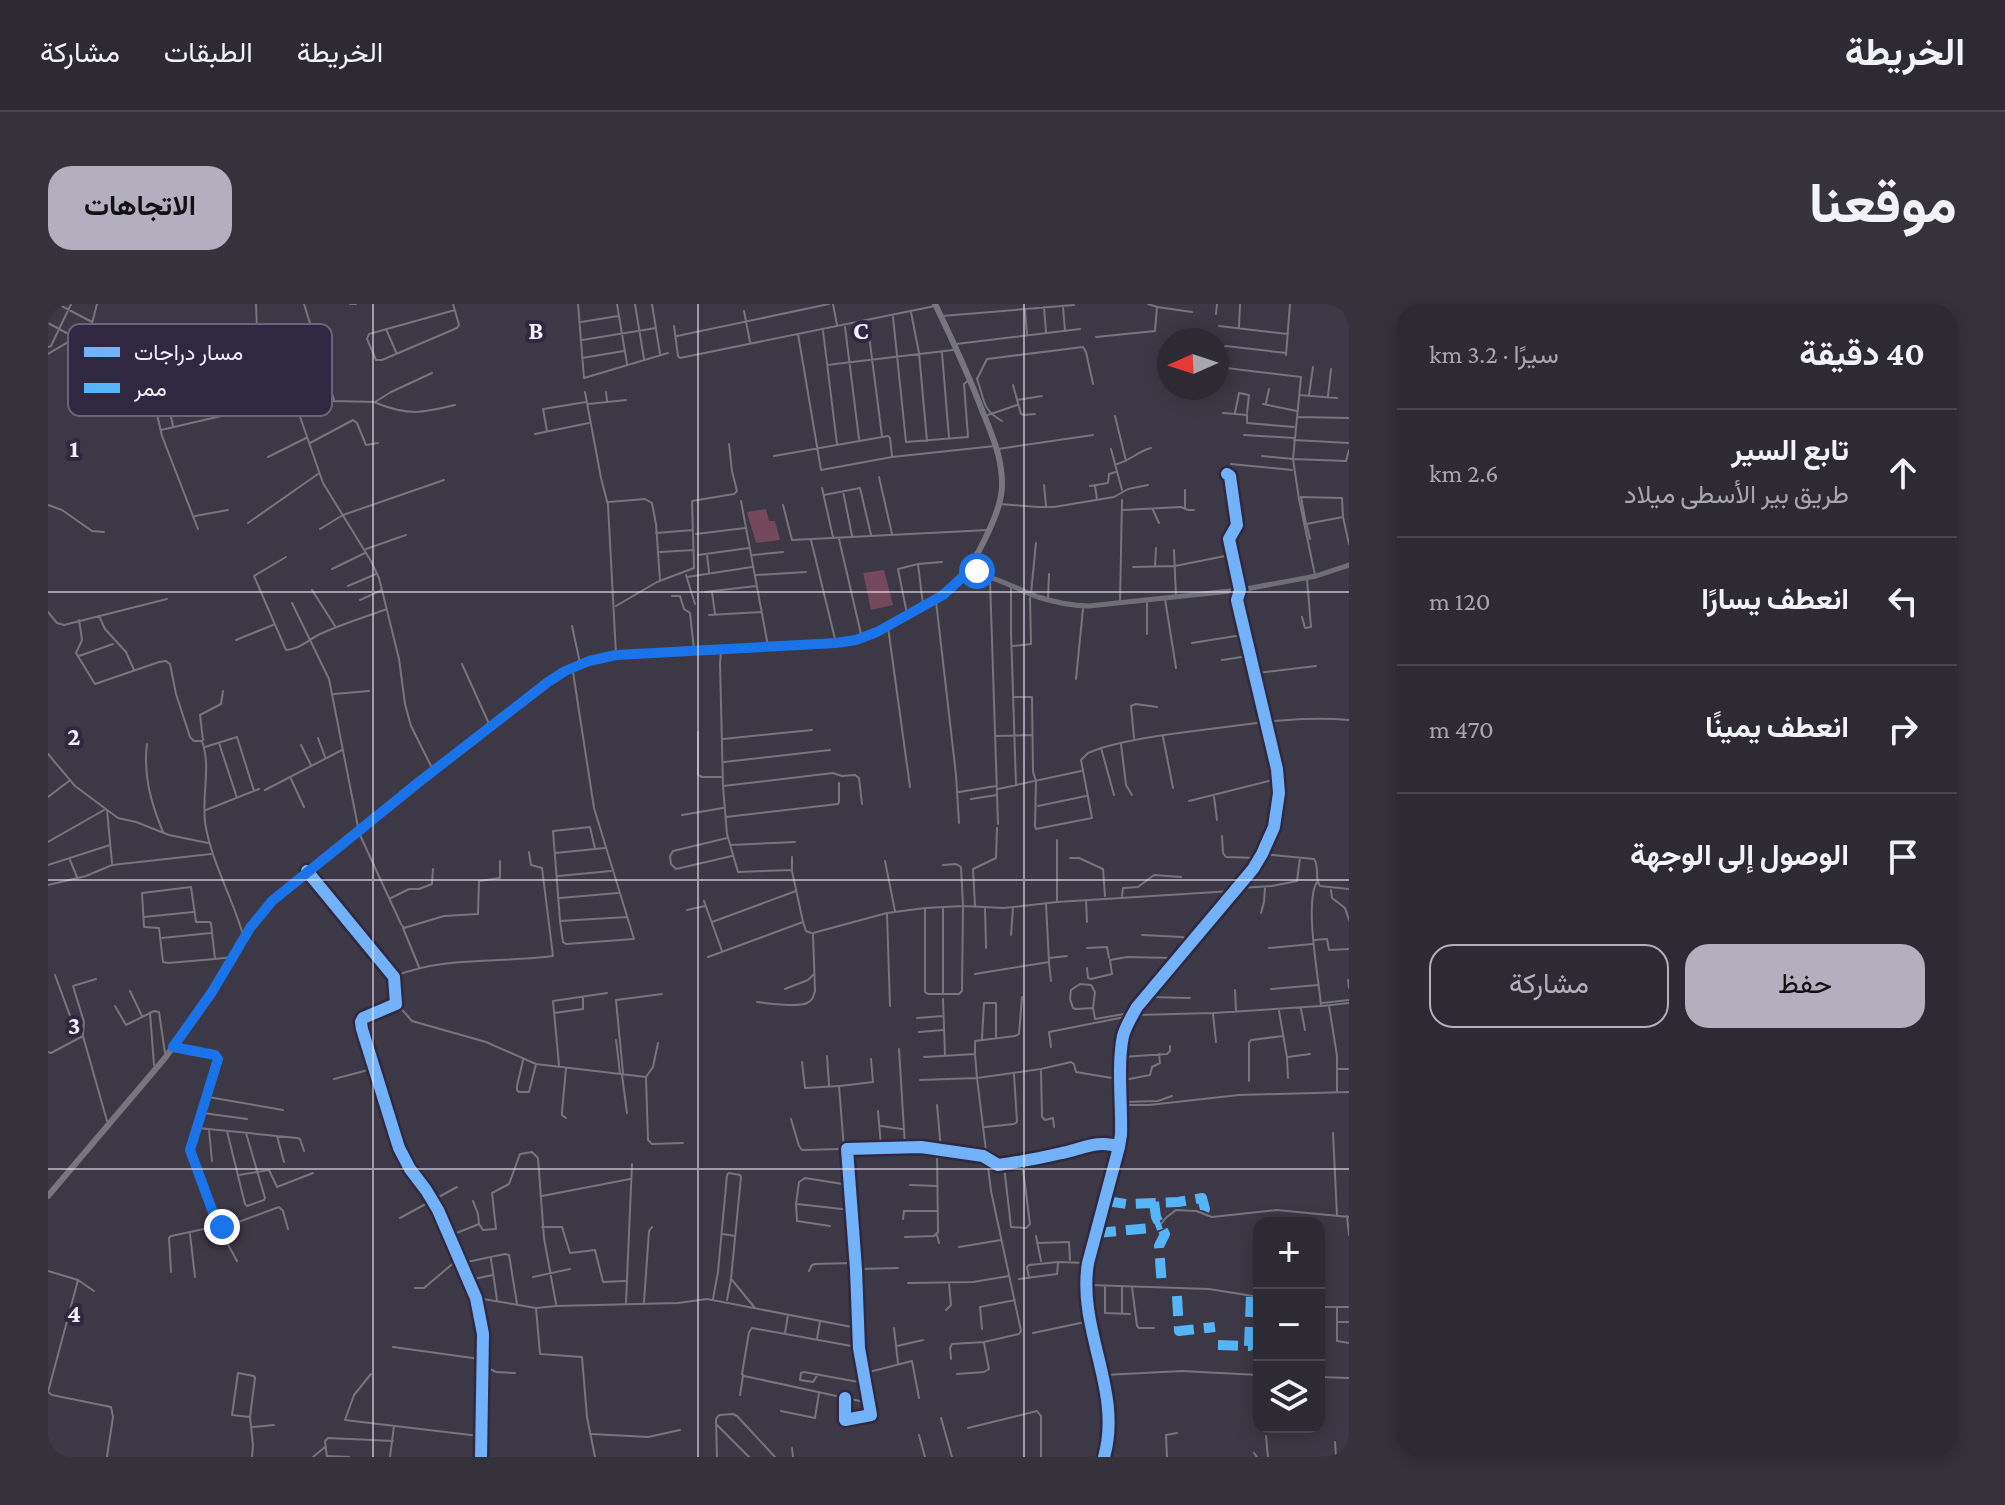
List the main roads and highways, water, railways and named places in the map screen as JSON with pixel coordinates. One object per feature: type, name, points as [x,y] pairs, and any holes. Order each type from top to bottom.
[{"type":"main road","points":[[48,1196],[165,1058],[250,928],[272,901],[548,682],[580,664],[616,655],[836,643],[862,638],[936,599],[965,575],[976,558],[999,503],[1002,474],[987,415],[936,305]]}]
